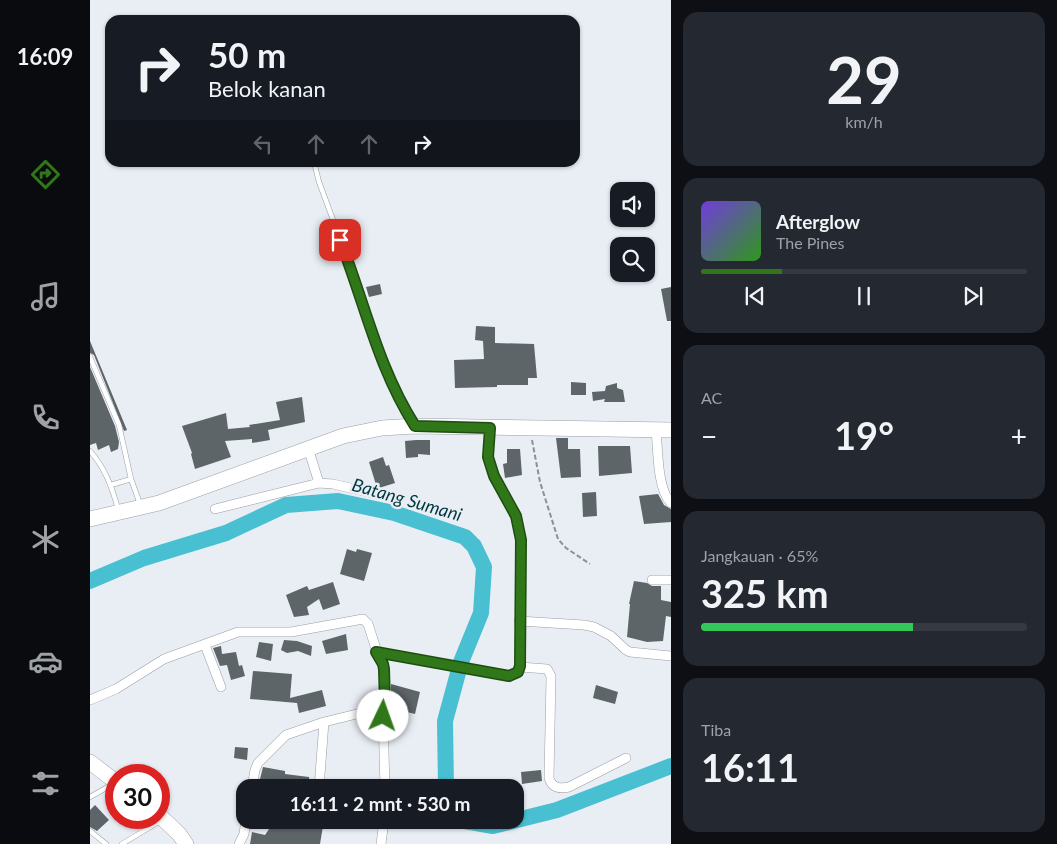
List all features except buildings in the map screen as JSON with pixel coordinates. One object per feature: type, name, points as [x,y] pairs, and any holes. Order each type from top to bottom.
[{"type":"highway","points":[[90,519],[172,499],[343,436],[377,429],[415,426],[663,429]]},
{"type":"highway","points":[[90,762],[105,774]]},
{"type":"highway","points":[[170,826],[186,844]]},
{"type":"street","points":[[376,652],[509,676],[518,672],[520,666],[521,540],[516,516],[494,476],[488,457],[490,428]]},
{"type":"street","points":[[663,429],[662,485],[667,499],[671,503]]},
{"type":"street","points":[[308,448],[319,483]]},
{"type":"street","points":[[215,509],[319,483],[333,484],[393,498]]},
{"type":"street","points":[[652,580],[671,580]]},
{"type":"street","points":[[90,700],[116,689],[164,659],[243,631],[291,632],[363,619],[368,624],[376,652],[384,669],[385,779]]},
{"type":"street","points":[[519,621],[584,625],[611,636],[630,652],[671,656]]},
{"type":"street","points":[[205,644],[221,686]]},
{"type":"street","points":[[520,666],[546,669],[551,676],[549,778],[554,787],[570,787],[626,758]]},
{"type":"street","points":[[254,779],[258,763],[290,733],[324,722],[369,711],[383,710]]},
{"type":"street","points":[[320,779],[324,722]]},
{"type":"street","points":[[239,844],[245,829]]},
{"type":"street","points":[[383,843],[384,829]]},
{"type":"lane","points":[[315,167],[319,182],[358,287],[376,346],[399,400],[415,426]]},
{"type":"lane","points":[[90,357],[119,425],[131,479],[141,508]]},
{"type":"lane","points":[[90,451],[102,466],[111,485],[119,512]]},
{"type":"lane","points":[[111,485],[131,479]]},
{"type":"lane","points":[[90,797],[105,788]]},
{"type":"lane","points":[[122,844],[144,829]]},
{"type":"lane","points":[[90,831],[106,844]]},
{"type":"path","points":[[529,428],[540,482],[558,539],[566,548],[590,564]]},
{"type":"waterway","name":"Batang Sumani","points":[[90,581],[144,558],[226,533],[286,505],[338,501],[394,513],[465,537],[474,546],[484,567],[481,613],[461,662],[445,721],[446,779]]},
{"type":"waterway","name":"Batang Sumani","points":[[524,818],[557,810],[671,766]]},
{"type":"route","points":[[340,240],[358,287],[376,346],[399,400],[415,426],[490,428],[488,457],[494,476],[516,516],[521,540],[520,666],[518,672],[509,676],[376,652],[384,669],[385,704],[383,716]]}]
